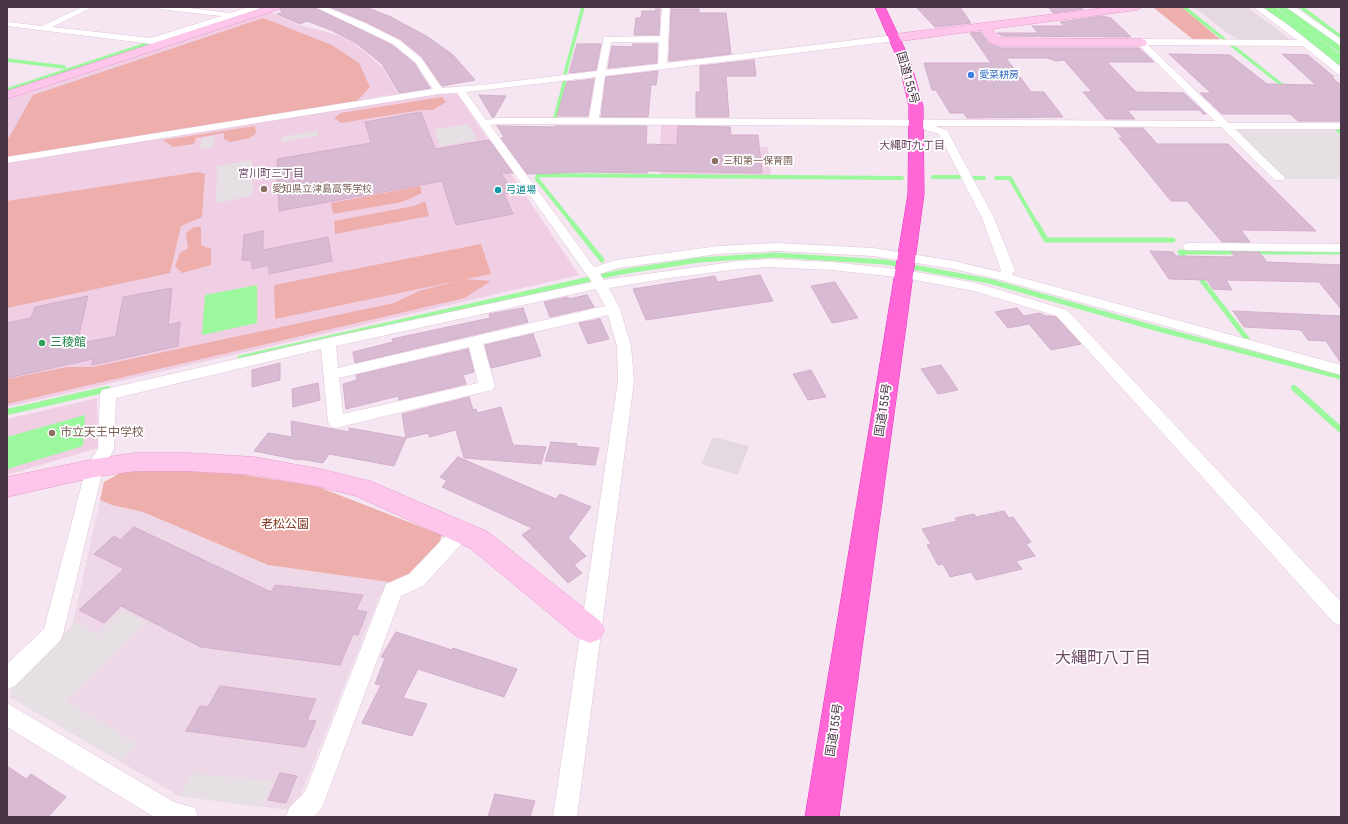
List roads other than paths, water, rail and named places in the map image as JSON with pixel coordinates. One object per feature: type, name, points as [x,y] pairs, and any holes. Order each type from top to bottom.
[{"type":"highway","name":"国道155号","points":[[822,817],[907,263],[916,194],[916,106],[904,60],[880,7]]},
{"type":"street","points":[[43,28],[89,7]]},
{"type":"street","points":[[159,7],[236,16]]},
{"type":"street","points":[[7,95],[236,16],[256,7]]},
{"type":"street","points":[[7,24],[152,41],[236,16],[276,7]]},
{"type":"street","points":[[319,7],[362,25],[396,42],[418,60],[439,91]]},
{"type":"street","points":[[662,66],[666,7]]},
{"type":"street","points":[[7,160],[439,91],[482,88],[985,27],[1103,9],[1137,7]]},
{"type":"street","points":[[1257,7],[1341,72]]},
{"type":"street","points":[[1290,7],[1341,43]]},
{"type":"street","points":[[985,27],[994,40],[1001,42],[1305,43]]},
{"type":"street","points":[[593,122],[607,39],[664,39]]},
{"type":"street","points":[[1141,43],[1279,178]]},
{"type":"street","points":[[459,89],[597,279],[613,309],[624,346],[626,381],[565,817]]},
{"type":"street","points":[[484,123],[498,121],[1341,126]]},
{"type":"street","points":[[915,123],[943,132],[988,218],[1008,270],[1004,277]]},
{"type":"street","points":[[1189,247],[1341,248]]},
{"type":"street","points":[[597,279],[623,263],[688,253],[745,248],[811,248],[873,252],[976,287],[1039,296],[1341,370]]},
{"type":"street","points":[[7,679],[53,634],[95,468],[106,449],[108,394],[328,344],[597,279],[669,274],[739,265],[768,264],[863,268],[907,263],[954,265],[1004,277],[1039,296],[1062,313],[1341,616]]},
{"type":"street","points":[[331,375],[613,309]]},
{"type":"street","points":[[328,344],[336,422],[487,386],[475,341]]},
{"type":"street","points":[[7,488],[95,468],[135,462],[188,462],[254,466],[320,478],[360,488],[480,540],[590,630]]},
{"type":"street","points":[[298,817],[314,800],[393,590],[416,580],[461,532]]},
{"type":"street","points":[[7,714],[170,813],[186,817]]},
{"type":"waterway","points":[[565,74],[583,7]]},
{"type":"waterway","points":[[1184,7],[1225,40]]},
{"type":"waterway","points":[[1301,7],[1341,37]]},
{"type":"waterway","points":[[7,90],[156,41]]},
{"type":"waterway","points":[[1230,44],[1287,89]]},
{"type":"waterway","points":[[7,60],[64,67]]},
{"type":"waterway","points":[[560,100],[565,79]]},
{"type":"waterway","points":[[555,119],[560,99]]},
{"type":"waterway","points":[[574,225],[537,179],[538,175],[902,178]]},
{"type":"waterway","points":[[933,177],[962,177]]},
{"type":"waterway","points":[[971,178],[984,178]]},
{"type":"waterway","points":[[996,178],[1010,178],[1037,225]]},
{"type":"waterway","points":[[573,224],[602,260]]},
{"type":"waterway","points":[[1037,224],[1046,240],[1173,240]]},
{"type":"waterway","points":[[1188,262],[1180,252],[1341,252]]},
{"type":"waterway","points":[[240,358],[621,272],[699,260],[775,255],[885,262],[989,281],[1162,330],[1341,377]]},
{"type":"waterway","points":[[1197,274],[1247,339]]},
{"type":"waterway","points":[[1294,388],[1341,430]]},
{"type":"waterway","points":[[7,412],[108,389]]},
{"type":"place","name":"愛菜耕房","points":[[971,75]]},
{"type":"place","name":"三和第一保育園","points":[[715,161]]},
{"type":"place","name":"愛知県立津島高等学校","points":[[264,189]]},
{"type":"place","name":"弓道場","points":[[498,190]]},
{"type":"place","name":"三稜館","points":[[42,343]]},
{"type":"place","name":"市立天王中学校","points":[[52,433]]},
{"type":"district","name":"大縄町九丁目","points":[[912,146]]},
{"type":"district","name":"宮川町三丁目","points":[[271,174]]},
{"type":"district","name":"大縄町八丁目","points":[[1103,659]]},
{"type":"park label","name":"老松公園","points":[[285,525]]}]
